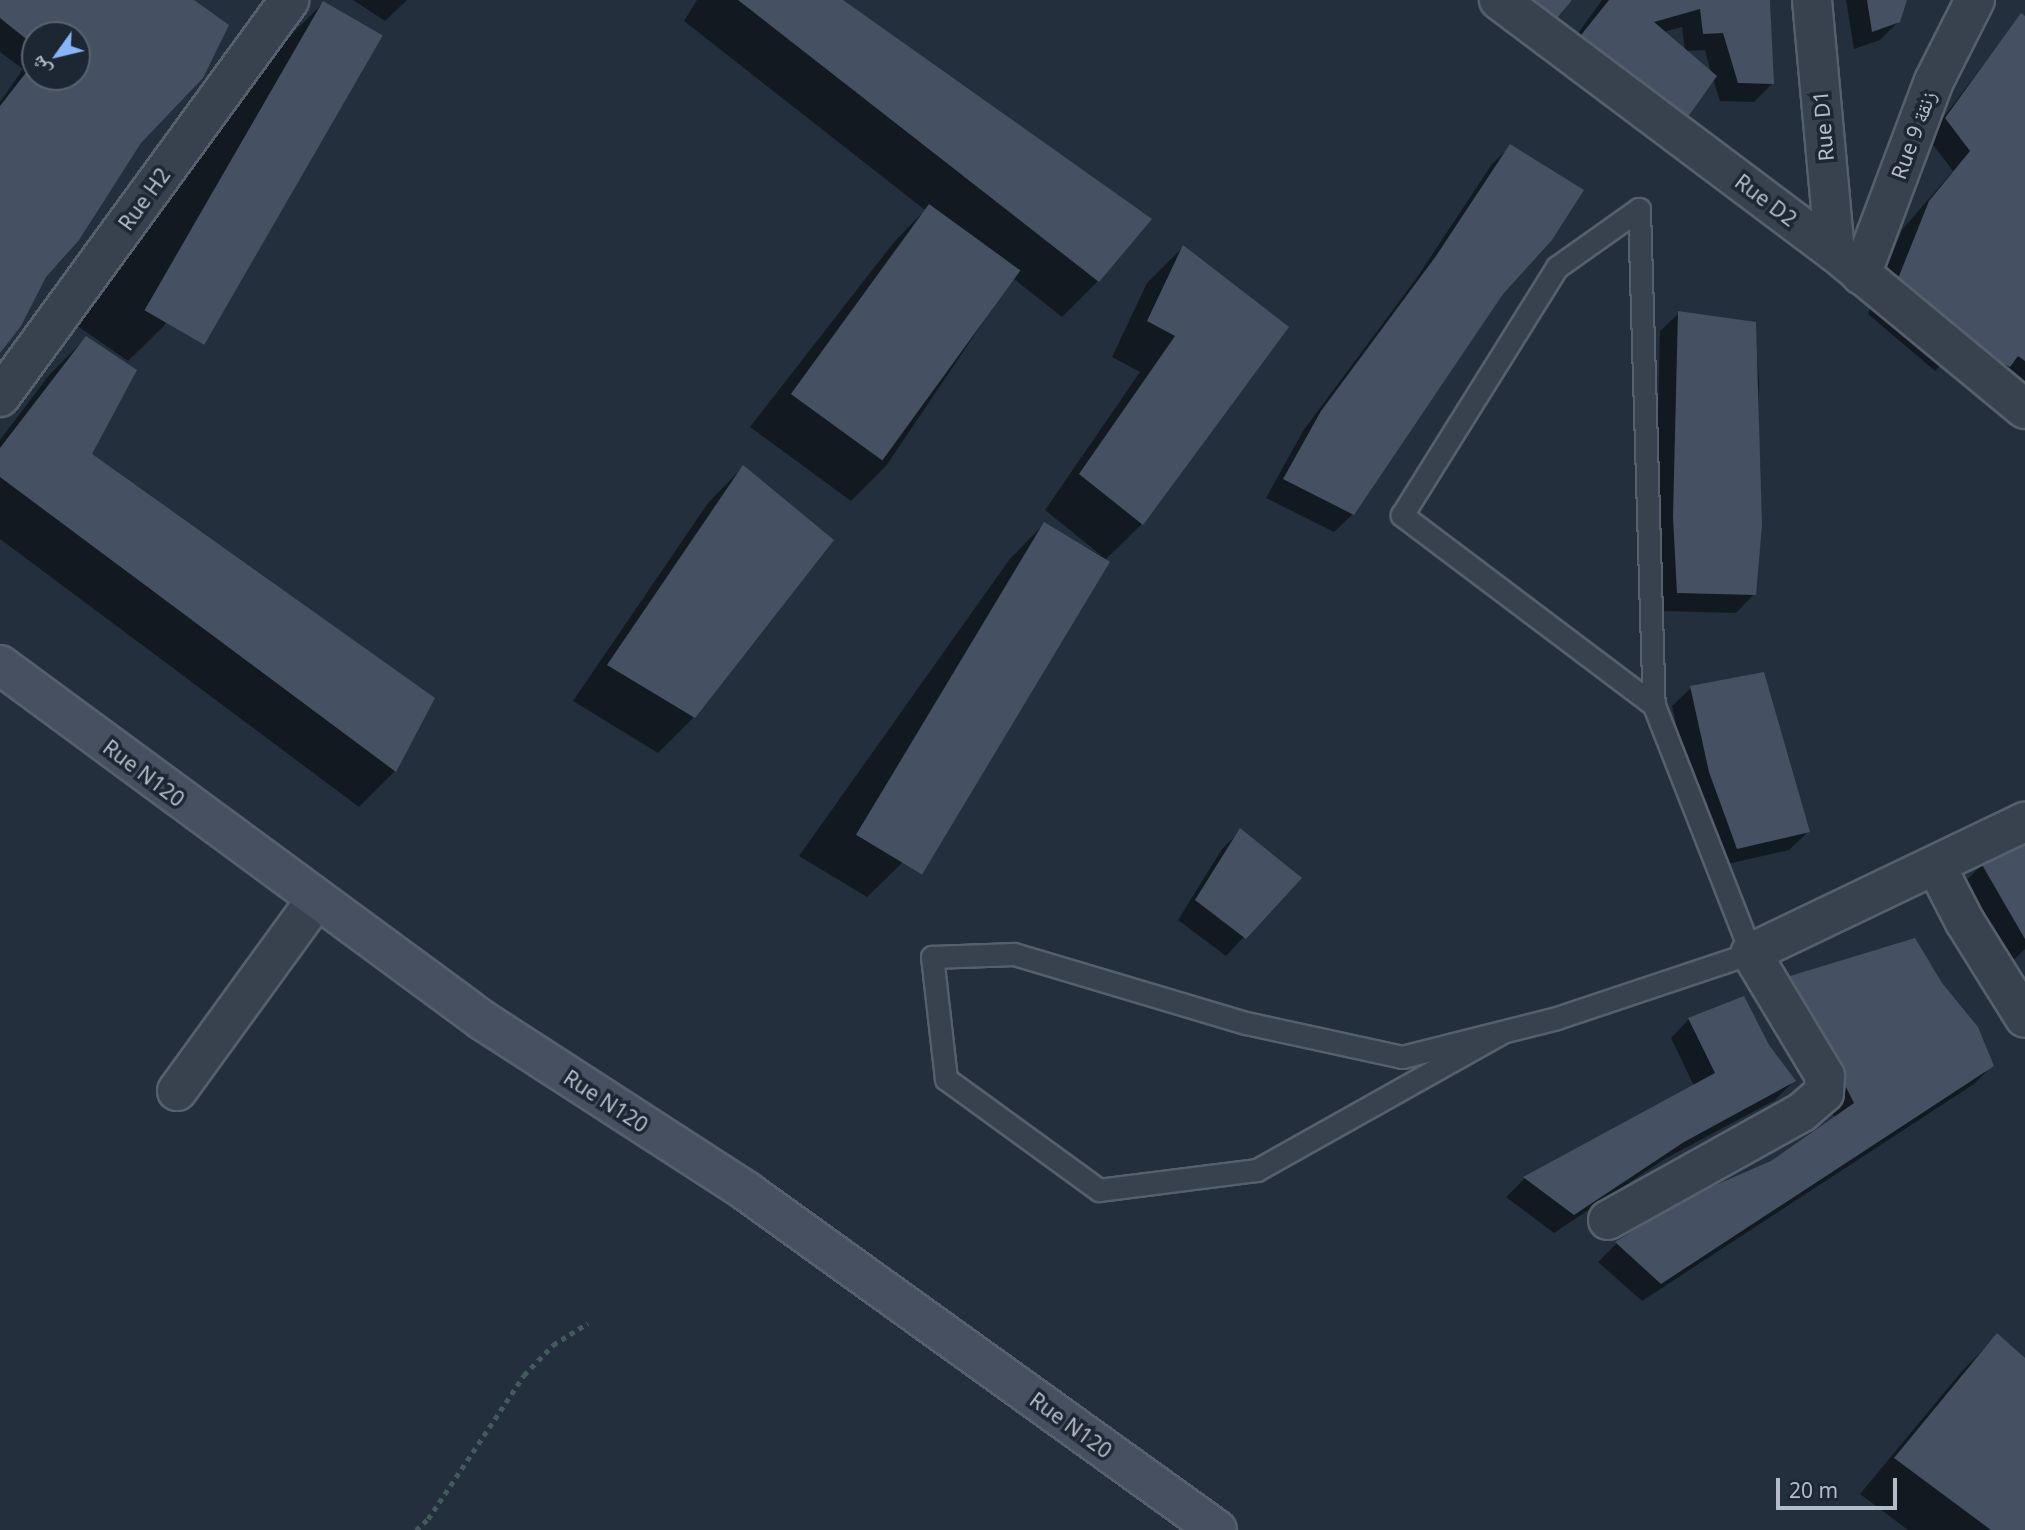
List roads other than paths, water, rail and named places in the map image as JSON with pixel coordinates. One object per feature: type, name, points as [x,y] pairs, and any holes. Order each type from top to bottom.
[{"type":"street","name":"Rue H2","points":[[0,397],[289,0]]},
{"type":"street","name":"Rue D2","points":[[1499,0],[1848,263],[2025,409]]},
{"type":"street","name":"Rue D1","points":[[1812,0],[1848,263]]},
{"type":"street","name":"Rue 9 زنقة","points":[[1848,263],[1975,0]]},
{"type":"street","name":"Rue N120","points":[[0,665],[315,901],[482,1020],[746,1191],[1217,1530]]},
{"type":"street","points":[[1608,1220],[1802,1112],[1824,1093],[1825,1076],[1751,953],[1937,868],[2025,822]]},
{"type":"street","points":[[1937,868],[2025,1018]]},
{"type":"street","points":[[177,1091],[315,901]]},
{"type":"lane","points":[[1500,1033],[1257,1170],[1099,1190],[946,1079],[932,957],[1014,954],[1247,1023],[1402,1057],[1500,1033],[1751,953],[1654,705],[1639,209],[1557,267],[1402,515],[1654,705]]}]
